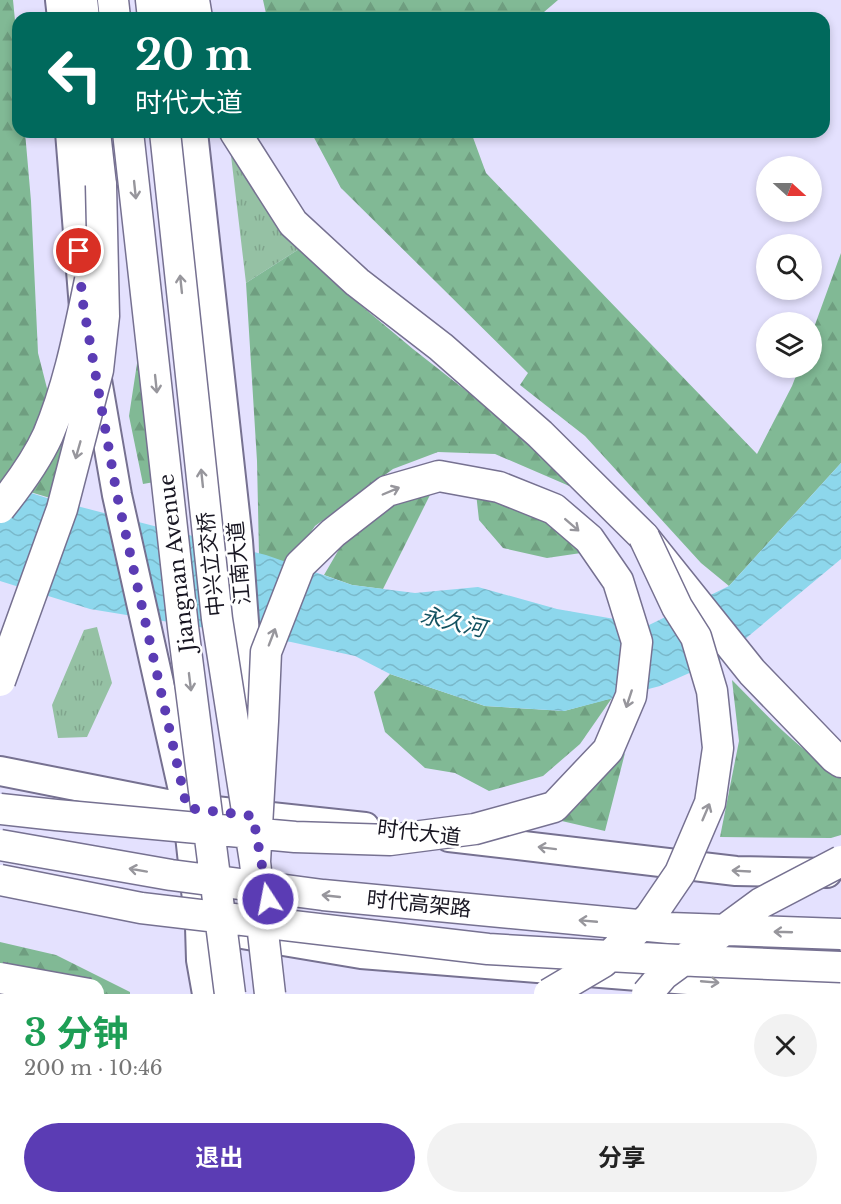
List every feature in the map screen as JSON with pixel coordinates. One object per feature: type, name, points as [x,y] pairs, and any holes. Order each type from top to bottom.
[{"type":"highway","points":[[0,681],[62,509],[98,370],[104,316],[100,184],[96,138]]},
{"type":"highway","name":"Jiangnan Avenue","points":[[129,138],[183,627],[230,994]]},
{"type":"highway","name":"中兴立交桥","points":[[166,138],[217,619],[255,862],[270,994]]},
{"type":"highway","points":[[239,138],[293,223],[357,282],[441,347],[540,434],[644,537],[752,672],[841,762]]},
{"type":"highway","points":[[0,508],[14,490],[47,436],[74,360],[91,276],[100,184]]},
{"type":"highway","points":[[0,809],[56,815],[147,823],[238,832],[249,833],[261,834],[295,837],[390,840],[475,829],[554,807],[608,750],[632,696],[637,642],[618,581],[589,539],[554,509],[499,487],[440,476],[387,491],[333,533],[300,565],[266,652],[260,780],[257,827],[256,839],[255,862]]},
{"type":"highway","points":[[549,994],[603,962],[650,917],[680,873],[710,803],[718,748],[712,691],[696,637],[677,607],[644,537]]},
{"type":"highway","name":"时代高架路","points":[[0,845],[171,875],[334,896],[669,928],[841,934]]},
{"type":"highway","points":[[647,994],[663,975],[761,903],[841,861]]},
{"type":"highway","name":"时代高架路","points":[[0,880],[141,908],[488,949],[841,967]]},
{"type":"highway","points":[[0,978],[89,994]]},
{"type":"main road","name":"Jiangnan Avenue","points":[[70,138],[82,298],[117,495],[187,808],[200,927],[201,960],[207,994]]},
{"type":"main road","name":"江南大道","points":[[195,138],[238,542],[253,737],[253,816],[276,940],[282,994]]},
{"type":"main road","name":"时代大道","points":[[0,771],[187,808],[360,826],[736,871],[841,874]]},
{"type":"main road","points":[[0,895],[127,920],[200,927],[375,955],[763,986],[841,986]]},
{"type":"green space","points":[[0,0],[13,0],[12,138],[26,138],[31,201],[38,353],[77,506],[0,483]]},
{"type":"green space","points":[[263,0],[558,0],[544,12],[266,12]]},
{"type":"green space","points":[[314,138],[473,138],[486,173],[757,454],[795,378],[822,378],[822,312],[820,312],[841,253],[841,463],[729,586],[701,563],[585,436],[520,385],[528,373],[341,188]]},
{"type":"green space","points":[[230,147],[269,209],[299,249],[246,283]]},
{"type":"green space","points":[[299,249],[352,298],[413,349],[553,459],[574,488],[495,454],[438,452],[393,469],[315,526],[289,564],[259,554],[257,461],[246,283]]},
{"type":"green space","points":[[142,343],[160,481],[143,484],[129,416]]},
{"type":"green space","points":[[432,491],[383,589],[352,585],[324,575],[345,539],[405,493]]},
{"type":"green space","points":[[476,493],[553,513],[581,553],[547,558],[503,548],[479,520]]},
{"type":"green space","points":[[97,627],[112,683],[87,737],[58,738],[52,705],[84,630]]},
{"type":"green space","points":[[390,674],[485,706],[564,711],[612,698],[580,744],[543,776],[489,791],[455,773],[425,768],[385,732],[374,692]]},
{"type":"green space","points":[[732,680],[797,743],[841,775],[841,835],[831,838],[720,837],[739,741]]},
{"type":"green space","points":[[625,753],[605,831],[540,816],[614,765]]},
{"type":"green space","points":[[0,942],[56,955],[130,994],[0,994]]},
{"type":"water","name":"永久河","points":[[841,463],[841,559],[721,659],[660,686],[564,711],[485,706],[390,674],[355,656],[291,642],[90,609],[0,581],[0,483],[50,499],[266,555],[352,585],[415,593],[478,587],[557,609],[649,625],[729,586]]},
{"type":"route","points":[[79,251],[82,298],[117,495],[187,808],[253,816],[268,899]]}]
